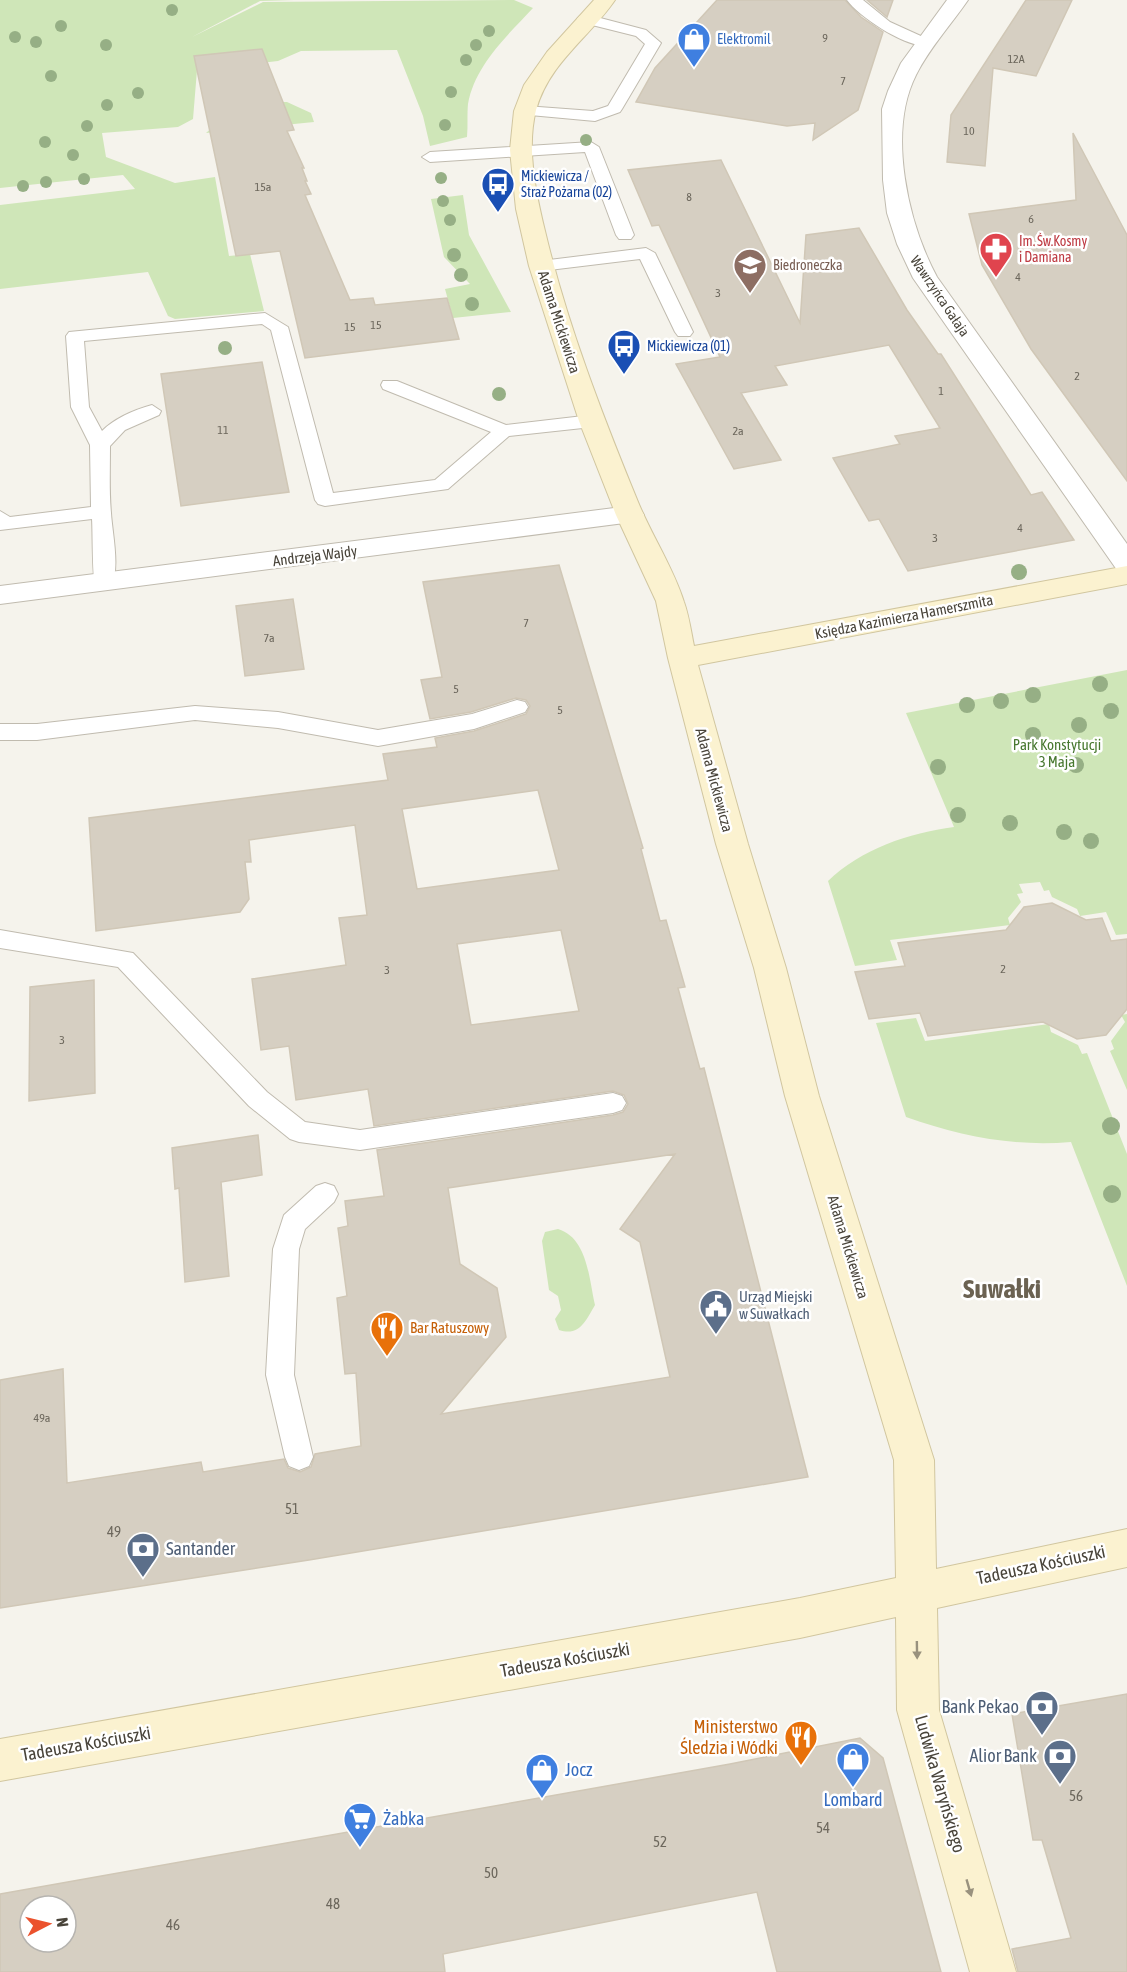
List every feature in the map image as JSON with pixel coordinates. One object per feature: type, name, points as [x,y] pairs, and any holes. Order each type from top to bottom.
[{"type":"street","name":"Adama Mickiewicza","points":[[605,0],[585,19],[554,56],[535,86],[525,111],[521,150],[528,209],[541,266],[592,421],[630,515],[670,601],[682,658],[732,844],[770,968],[802,1096],[914,1460],[917,1591]]},
{"type":"street","name":"Wawrzyńca Gałaja","points":[[957,0],[910,67],[893,106],[893,190],[910,251],[925,278],[1127,564]]},
{"type":"street","name":"Andrzeja Wajdy","points":[[0,595],[630,515]]},
{"type":"street","name":"Księdza Kazimierza Hamerszmita","points":[[682,658],[1127,575]]},
{"type":"street","name":"Tadeusza Kościuszki","points":[[0,1760],[800,1618],[917,1591],[1127,1548]]},
{"type":"street","name":"Ludwika Waryńskiego","points":[[917,1591],[918,1710],[993,1972]]},
{"type":"lane","points":[[854,0],[885,25],[926,42]]},
{"type":"lane","points":[[525,111],[595,116],[615,109],[653,43],[641,33],[585,19]]},
{"type":"lane","points":[[430,157],[591,147],[625,235]]},
{"type":"lane","points":[[541,266],[646,253],[684,332]]},
{"type":"lane","points":[[103,582],[105,552],[101,512],[100,445],[80,407],[75,336],[265,318],[279,327],[325,500],[441,485],[504,431]]},
{"type":"lane","points":[[390,385],[504,431],[592,421]]},
{"type":"lane","points":[[100,445],[118,426],[152,411]]},
{"type":"lane","points":[[0,517],[1,524],[101,512]]},
{"type":"lane","points":[[0,732],[38,732],[195,713],[278,720],[378,738],[474,721],[517,707]]},
{"type":"lane","points":[[0,939],[125,959],[258,1099],[299,1132],[360,1140],[613,1103]]},
{"type":"lane","points":[[299,1457],[279,1375],[286,1249],[293,1224],[325,1194]]},
{"type":"green space","points":[[0,0],[294,0],[260,1],[192,37],[263,2],[514,0],[533,8],[493,52],[477,76],[468,104],[467,137],[430,146],[423,116],[397,50],[301,51],[278,61],[197,70],[193,119],[178,127],[102,133],[106,157],[175,183],[215,177],[229,256],[250,254],[264,311],[175,319],[168,316],[148,272],[0,289],[0,205],[135,189],[123,175],[0,188]]},
{"type":"green space","points":[[258,102],[287,102],[311,113],[314,122],[206,133],[233,109]]},
{"type":"green space","points":[[463,195],[469,235],[511,312],[453,318],[445,289],[470,284],[444,257],[431,199]]},
{"type":"green space","name":"Park Konstytucji 3 Maja","points":[[1127,670],[1127,934],[1116,935],[1106,912],[1080,916],[1077,909],[1052,897],[1049,890],[1044,891],[1040,882],[1019,884],[1023,893],[1017,894],[1021,902],[1008,918],[1010,925],[890,940],[897,960],[855,966],[828,881],[855,860],[886,844],[920,833],[954,827],[906,713]]},
{"type":"green space","points":[[1127,1014],[1127,1090],[1110,1051],[1114,1049],[1111,1041],[1125,1022],[1121,1015]]},
{"type":"green space","points":[[916,1018],[925,1041],[1049,1024],[1051,1032],[1078,1045],[1082,1054],[1087,1053],[1127,1154],[1127,1286],[1071,1142],[1028,1143],[987,1139],[946,1130],[906,1117],[876,1023]]},
{"type":"green space","points":[[558,1229],[576,1241],[581,1250],[589,1272],[595,1305],[582,1326],[566,1332],[559,1330],[555,1319],[561,1310],[558,1296],[549,1290],[542,1241],[545,1232]]},
{"type":"building","points":[[717,0],[845,0],[861,17],[883,32],[858,110],[813,140],[815,123],[787,126],[636,102],[655,68]]},
{"type":"building","points":[[867,0],[893,0],[887,17]]},
{"type":"building","points":[[1026,0],[1072,0],[1036,76],[993,68],[985,166],[947,162],[951,115]]},
{"type":"building","points":[[262,49],[294,130],[287,131],[304,168],[302,168],[307,181],[305,181],[311,194],[305,195],[350,300],[373,298],[375,305],[447,298],[459,339],[305,358],[280,251],[236,256],[194,56]]},
{"type":"building","points":[[1073,133],[1127,235],[1127,481],[1031,349],[982,265],[969,214],[1076,200]]},
{"type":"building","points":[[721,160],[800,323],[806,235],[859,228],[907,310],[938,354],[941,354],[1031,495],[1042,492],[1074,540],[908,571],[879,519],[869,521],[833,458],[900,444],[895,436],[940,428],[889,345],[775,366],[787,385],[741,393],[781,460],[734,469],[676,364],[720,357],[659,225],[652,226],[628,170]]},
{"type":"building","points":[[262,362],[289,492],[181,506],[161,374]]},
{"type":"building","points":[[559,565],[643,848],[641,849],[660,921],[666,920],[685,987],[678,988],[700,1069],[704,1068],[808,1477],[309,1560],[0,1608],[0,1380],[63,1369],[67,1483],[201,1462],[203,1472],[284,1459],[288,1468],[300,1472],[311,1467],[315,1454],[361,1446],[356,1373],[345,1374],[337,1298],[347,1296],[338,1228],[348,1226],[345,1201],[384,1196],[377,1150],[613,1115],[623,1112],[628,1104],[624,1095],[613,1091],[374,1126],[368,1089],[296,1100],[289,1046],[261,1050],[252,979],[346,965],[339,918],[367,915],[355,825],[249,840],[251,862],[245,862],[249,899],[240,912],[96,931],[89,818],[388,780],[383,754],[437,747],[435,738],[474,731],[526,714],[530,706],[526,700],[516,698],[471,712],[430,719],[421,680],[442,677],[423,582]],"holes":[[[538,790],[559,870],[417,889],[402,809]],[[561,930],[579,1011],[471,1025],[457,944]],[[675,1154],[620,1229],[640,1242],[670,1377],[441,1414],[506,1337],[497,1288],[460,1264],[448,1188]]]},
{"type":"building","points":[[293,599],[304,669],[245,676],[236,606]]},
{"type":"building","points":[[1052,903],[1086,920],[1102,918],[1111,941],[1127,939],[1127,1009],[1106,1035],[1077,1039],[1043,1022],[928,1036],[920,1013],[869,1019],[855,972],[905,966],[898,943],[1006,930],[1024,907]]},
{"type":"building","points":[[94,980],[95,1093],[29,1101],[30,987]]},
{"type":"building","points":[[258,1135],[262,1175],[221,1182],[229,1276],[185,1282],[179,1188],[175,1189],[172,1148]]},
{"type":"building","points":[[1127,1694],[1127,1972],[1018,1972],[1012,1949],[1071,1938],[1042,1840],[1033,1840],[1012,1714]]},
{"type":"building","points":[[860,1738],[883,1758],[941,1972],[777,1972],[757,1892],[443,1954],[445,1972],[0,1972],[0,1894],[730,1764]]},
{"type":"place","name":"Elektromil","points":[[694,68]]},
{"type":"place","name":"Mickiewicza / Straż Pożarna (02)","points":[[498,213]]},
{"type":"place","name":"Im. Św.Kosmy i Damiana","points":[[996,278]]},
{"type":"place","name":"Biedroneczka","points":[[750,294]]},
{"type":"place","name":"Mickiewicza (01)","points":[[624,375]]},
{"type":"place","name":"Urząd Miejski w Suwałkach","points":[[716,1335]]},
{"type":"place","name":"Bar Ratuszowy","points":[[387,1357]]},
{"type":"place","name":"Santander","points":[[143,1578]]},
{"type":"place","name":"Bank Pekao","points":[[1042,1736]]},
{"type":"place","name":"Ministerstwo Śledzia i Wódki","points":[[801,1766]]},
{"type":"place","name":"Alior Bank","points":[[1060,1785]]},
{"type":"place","name":"Lombard","points":[[853,1788]]},
{"type":"place","name":"Jocz","points":[[542,1799]]},
{"type":"place","name":"Żabka","points":[[360,1848]]},
{"type":"district","name":"Suwałki","points":[[1002,1289]]}]
